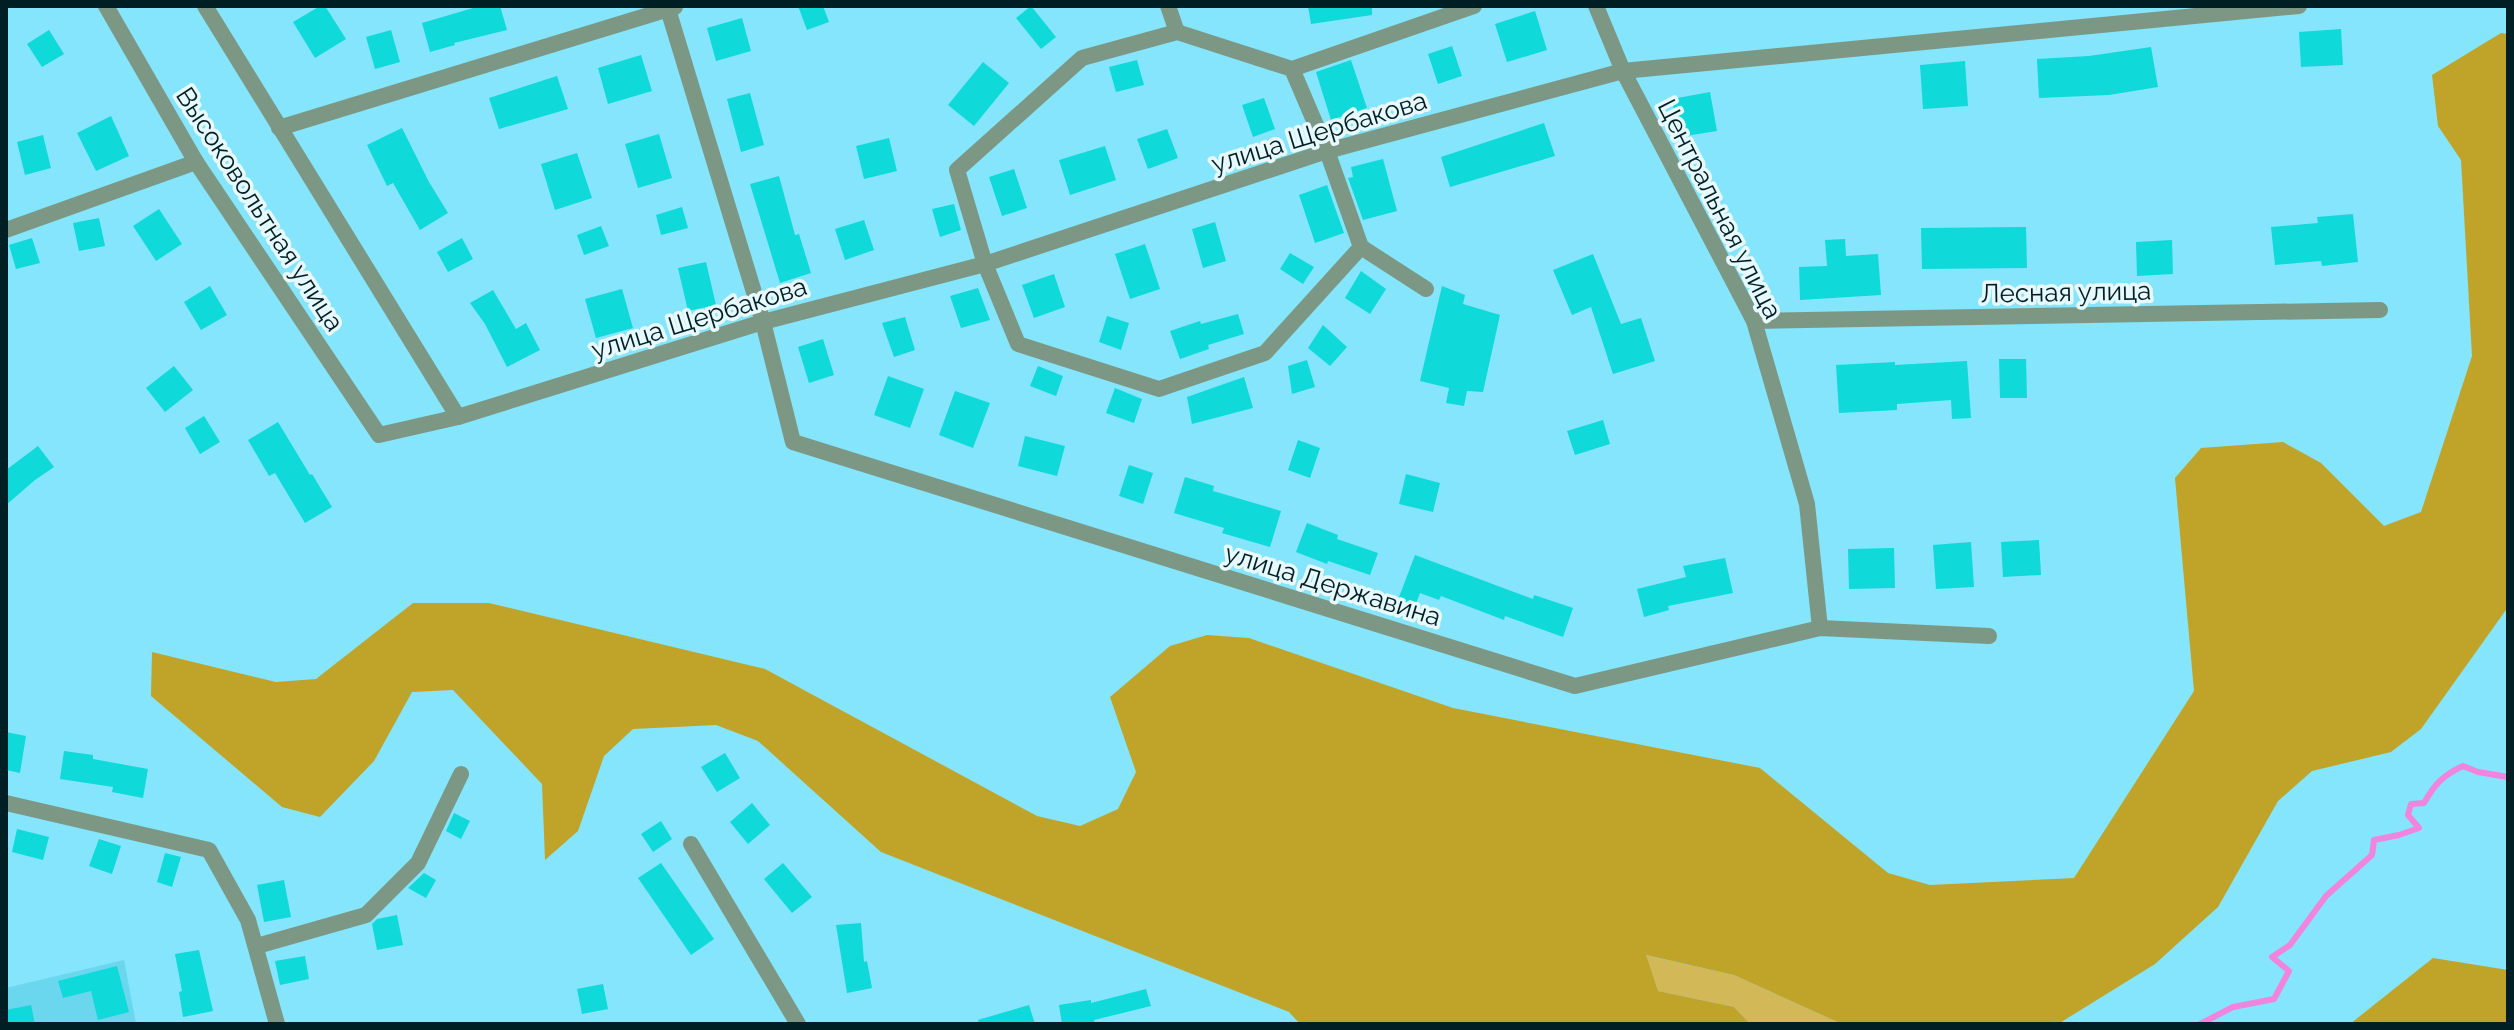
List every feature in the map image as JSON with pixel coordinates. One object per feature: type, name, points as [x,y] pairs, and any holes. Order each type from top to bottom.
[{"type":"street","name":"Высоковольтная улица","points":[[106,6],[196,162],[379,435]]},
{"type":"street","points":[[205,6],[458,417]]},
{"type":"street","points":[[1168,6],[1177,32]]},
{"type":"street","points":[[1361,247],[1265,353],[1159,389],[1018,344],[985,264],[957,170],[1082,58],[1177,32],[1292,69],[1474,6]]},
{"type":"street","name":"Центральная улица","points":[[1596,6],[1623,71],[1754,321],[1807,504],[1820,628]]},
{"type":"street","name":"улица Щербакова","points":[[379,435],[458,417],[763,322],[985,264],[1327,151],[1623,71],[2299,6]]},
{"type":"street","points":[[279,128],[671,7],[763,322]]},
{"type":"street","points":[[1292,69],[1327,151],[1361,247],[1426,289]]},
{"type":"street","points":[[6,230],[196,162]]},
{"type":"street","name":"Лесная улица","points":[[1754,321],[2380,310]]},
{"type":"street","name":"улица Державина","points":[[763,322],[793,442],[1575,686],[1820,628],[1989,636]]},
{"type":"street","points":[[257,946],[366,915],[418,863],[461,774]]},
{"type":"street","points":[[6,803],[209,850],[248,920],[277,1024]]},
{"type":"street","points":[[691,844],[798,1024]]},
{"type":"shaded area","points":[[2501,33],[2508,34],[2508,607],[2421,729],[2391,752],[2312,771],[2278,801],[2218,907],[2155,964],[2058,1024],[1842,1024],[1734,975],[1646,955],[1658,991],[1734,1007],[1750,1024],[1300,1024],[1289,1012],[881,852],[758,741],[716,725],[633,729],[604,756],[578,831],[545,860],[542,784],[453,690],[412,692],[374,761],[320,817],[282,807],[151,696],[152,652],[276,682],[316,679],[413,603],[489,603],[765,669],[1037,816],[1080,826],[1118,809],[1136,772],[1110,697],[1170,646],[1207,635],[1249,638],[1453,708],[1760,768],[1888,873],[1930,885],[2074,878],[2194,691],[2175,478],[2201,448],[2283,442],[2321,463],[2384,526],[2421,512],[2472,356],[2461,160],[2438,126],[2432,75]]},
{"type":"shaded area","points":[[1645,955],[1734,975],[1842,1024],[1750,1024],[1734,1007],[1658,991]]},
{"type":"shaded area","points":[[2433,958],[2508,970],[2508,1024],[2350,1024]]},
{"type":"shaded area","points":[[124,960],[136,1024],[6,1024],[6,988]]},
{"type":"building","points":[[325,6],[346,39],[315,58],[293,22]]},
{"type":"building","points":[[480,6],[500,6],[507,30],[430,52],[422,23]]},
{"type":"building","points":[[798,6],[823,6],[829,22],[807,30]]},
{"type":"building","points":[[1031,6],[1056,37],[1041,49],[1016,18]]},
{"type":"building","points":[[1308,6],[1372,6],[1372,15],[1311,24]]},
{"type":"building","points":[[1535,11],[1547,50],[1507,62],[1495,24]]},
{"type":"building","points":[[742,18],[751,51],[716,61],[707,28]]},
{"type":"building","points":[[2341,29],[2343,65],[2301,67],[2299,32]]},
{"type":"building","points":[[49,30],[64,54],[42,67],[27,44]]},
{"type":"building","points":[[391,30],[400,62],[375,69],[366,37]]},
{"type":"building","points":[[1452,46],[1462,76],[1438,84],[1428,54]]},
{"type":"building","points":[[2151,47],[2158,87],[2109,95],[2039,98],[2037,59],[2089,56]]},
{"type":"building","points":[[641,55],[652,91],[608,104],[598,68]]},
{"type":"building","points":[[1137,60],[1144,85],[1116,92],[1109,67]]},
{"type":"building","points":[[1351,60],[1367,108],[1331,120],[1316,72]]},
{"type":"building","points":[[1965,61],[1968,106],[1923,109],[1920,65]]},
{"type":"building","points":[[983,62],[1009,83],[974,126],[948,105]]},
{"type":"building","points":[[557,76],[568,109],[499,129],[489,98]]},
{"type":"building","points":[[1710,92],[1717,131],[1679,137],[1672,99]]},
{"type":"building","points":[[750,93],[764,145],[741,152],[727,99]]},
{"type":"building","points":[[1264,98],[1275,129],[1253,137],[1242,105]]},
{"type":"building","points":[[111,116],[129,156],[96,171],[77,133]]},
{"type":"building","points":[[1544,123],[1555,156],[1450,187],[1441,157]]},
{"type":"building","points":[[402,128],[448,213],[420,230],[393,183],[387,186],[367,145]]},
{"type":"building","points":[[1167,129],[1178,158],[1148,169],[1137,139]]},
{"type":"building","points":[[659,134],[672,178],[638,188],[625,144]]},
{"type":"building","points":[[43,135],[51,168],[25,175],[17,142]]},
{"type":"building","points":[[889,138],[897,171],[864,179],[856,146]]},
{"type":"building","points":[[1105,146],[1116,180],[1070,195],[1059,160]]},
{"type":"building","points":[[577,153],[592,198],[555,210],[541,164]]},
{"type":"building","points":[[1383,159],[1397,211],[1363,220],[1348,178],[1353,177],[1351,167]]},
{"type":"building","points":[[1014,169],[1027,208],[1002,216],[989,177]]},
{"type":"building","points":[[779,176],[795,235],[799,234],[811,273],[780,283],[750,184]]},
{"type":"building","points":[[1327,185],[1344,233],[1315,243],[1299,195]]},
{"type":"building","points":[[954,204],[961,230],[940,237],[932,209]]},
{"type":"building","points":[[682,207],[688,228],[661,235],[656,215]]},
{"type":"building","points":[[159,209],[182,244],[156,261],[133,226]]},
{"type":"building","points":[[2353,214],[2358,262],[2322,266],[2321,261],[2275,265],[2271,227],[2318,223],[2317,217]]},
{"type":"building","points":[[99,218],[105,246],[79,251],[73,223]]},
{"type":"building","points":[[864,220],[874,250],[845,260],[835,229]]},
{"type":"building","points":[[1215,222],[1226,261],[1203,268],[1192,229]]},
{"type":"building","points":[[601,226],[609,246],[584,255],[577,235]]},
{"type":"building","points":[[2026,227],[2027,268],[1922,269],[1921,228]]},
{"type":"building","points":[[32,238],[40,263],[16,269],[9,245]]},
{"type":"building","points":[[462,238],[473,259],[448,272],[437,252]]},
{"type":"building","points":[[1845,239],[1846,256],[1878,254],[1881,295],[1800,300],[1799,267],[1827,266],[1825,240]]},
{"type":"building","points":[[2172,240],[2173,274],[2137,276],[2136,242]]},
{"type":"building","points":[[1145,244],[1160,289],[1130,299],[1115,254]]},
{"type":"building","points":[[1290,253],[1314,267],[1303,284],[1280,269]]},
{"type":"building","points":[[1593,254],[1621,324],[1641,318],[1655,361],[1613,374],[1591,307],[1572,315],[1553,270]]},
{"type":"building","points":[[706,262],[716,305],[688,311],[678,268]]},
{"type":"building","points":[[1361,271],[1386,289],[1370,314],[1345,298]]},
{"type":"building","points":[[1054,274],[1065,307],[1034,318],[1022,285]]},
{"type":"building","points":[[210,286],[227,315],[201,330],[184,302]]},
{"type":"building","points":[[1442,286],[1465,295],[1463,304],[1500,315],[1483,392],[1467,391],[1464,406],[1446,403],[1449,388],[1420,381]]},
{"type":"building","points":[[978,288],[990,320],[961,328],[950,296]]},
{"type":"building","points":[[622,289],[633,328],[596,338],[585,299]]},
{"type":"building","points":[[493,290],[516,329],[526,323],[540,350],[507,367],[485,324],[470,303]]},
{"type":"building","points":[[1238,314],[1244,334],[1208,345],[1209,349],[1180,359],[1170,331],[1200,321],[1201,324]]},
{"type":"building","points":[[1107,316],[1129,323],[1121,350],[1099,342]]},
{"type":"building","points":[[905,317],[915,350],[894,357],[882,323]]},
{"type":"building","points":[[1323,325],[1347,347],[1330,366],[1308,348]]},
{"type":"building","points":[[823,339],[834,375],[809,383],[798,347]]},
{"type":"building","points":[[1999,359],[2026,359],[2027,398],[2000,398]]},
{"type":"building","points":[[1307,360],[1315,387],[1292,394],[1288,366]]},
{"type":"building","points":[[1967,361],[1971,418],[1952,419],[1951,400],[1897,404],[1897,410],[1839,413],[1836,365]]},
{"type":"building","points":[[174,366],[193,390],[165,412],[146,388]]},
{"type":"building","points":[[1038,366],[1063,376],[1056,396],[1030,386]]},
{"type":"building","points":[[888,376],[924,389],[910,428],[874,415]]},
{"type":"building","points":[[1244,377],[1253,408],[1192,424],[1187,397]]},
{"type":"building","points":[[1115,388],[1142,399],[1134,423],[1106,413]]},
{"type":"building","points":[[955,391],[990,403],[973,448],[939,435]]},
{"type":"building","points":[[204,416],[220,442],[200,454],[185,428]]},
{"type":"building","points":[[1603,420],[1610,444],[1575,455],[1567,431]]},
{"type":"building","points":[[278,422],[332,507],[305,523],[275,473],[269,476],[248,440]]},
{"type":"building","points":[[1025,436],[1065,446],[1057,476],[1018,466]]},
{"type":"building","points":[[1298,440],[1320,448],[1310,478],[1288,470]]},
{"type":"building","points":[[38,446],[54,467],[6,505],[6,470]]},
{"type":"building","points":[[1129,465],[1153,473],[1143,504],[1119,496]]},
{"type":"building","points":[[1406,474],[1440,483],[1433,512],[1399,504]]},
{"type":"building","points":[[1185,477],[1214,486],[1213,491],[1281,511],[1270,547],[1222,533],[1224,528],[1174,513]]},
{"type":"building","points":[[1307,523],[1338,535],[1337,539],[1378,553],[1370,575],[1296,552]]},
{"type":"building","points":[[2039,540],[2041,575],[2003,577],[2001,542]]},
{"type":"building","points":[[1971,542],[1974,587],[1936,589],[1933,545]]},
{"type":"building","points":[[1894,548],[1895,588],[1849,589],[1848,549]]},
{"type":"building","points":[[1415,555],[1533,599],[1534,595],[1573,608],[1563,637],[1505,616],[1504,620],[1441,596],[1439,600],[1420,593],[1410,620],[1393,613]]},
{"type":"building","points":[[1725,558],[1733,593],[1668,606],[1669,610],[1644,617],[1637,589],[1686,577],[1683,566]]},
{"type":"building","points":[[6,732],[26,736],[20,773],[6,770]]},
{"type":"building","points":[[64,751],[148,769],[143,798],[112,792],[113,787],[60,779]]},
{"type":"building","points":[[725,753],[740,778],[717,792],[701,767]]},
{"type":"building","points":[[752,803],[770,825],[748,844],[730,822]]},
{"type":"building","points":[[454,813],[470,821],[461,839],[446,831]]},
{"type":"building","points":[[661,821],[672,839],[653,852],[641,834]]},
{"type":"building","points":[[17,829],[49,837],[43,860],[12,852]]},
{"type":"building","points":[[99,839],[121,846],[112,874],[89,866]]},
{"type":"building","points":[[165,853],[181,857],[172,887],[157,882]]},
{"type":"building","points":[[661,863],[714,939],[691,955],[638,878]]},
{"type":"building","points":[[783,863],[812,897],[792,913],[764,879]]},
{"type":"building","points":[[424,873],[436,880],[426,898],[408,888]]},
{"type":"building","points":[[284,880],[291,917],[264,922],[257,885]]},
{"type":"building","points":[[397,915],[403,945],[377,950],[372,924],[377,919]]},
{"type":"building","points":[[861,923],[864,962],[867,961],[872,988],[847,993],[836,925]]},
{"type":"building","points":[[199,950],[213,1011],[183,1017],[175,954]]},
{"type":"building","points":[[305,956],[309,979],[280,985],[275,961]]},
{"type":"building","points":[[117,966],[129,1012],[98,1020],[91,991],[63,998],[58,981]]},
{"type":"building","points":[[603,984],[608,1009],[582,1014],[577,989]]},
{"type":"building","points":[[1146,989],[1151,1006],[1094,1020],[1095,1024],[1062,1024],[1059,1005],[1091,1000],[1091,1003]]},
{"type":"building","points":[[31,1005],[35,1024],[6,1024],[6,1010]]},
{"type":"building","points":[[1029,1005],[1035,1024],[979,1024],[978,1020]]},
{"type":"waterway","points":[[2200,1024],[2233,1007],[2274,999],[2289,971],[2272,957],[2290,945],[2326,896],[2372,855],[2374,840],[2419,828],[2408,815],[2411,804],[2424,803],[2436,785],[2463,766],[2508,777]]}]
